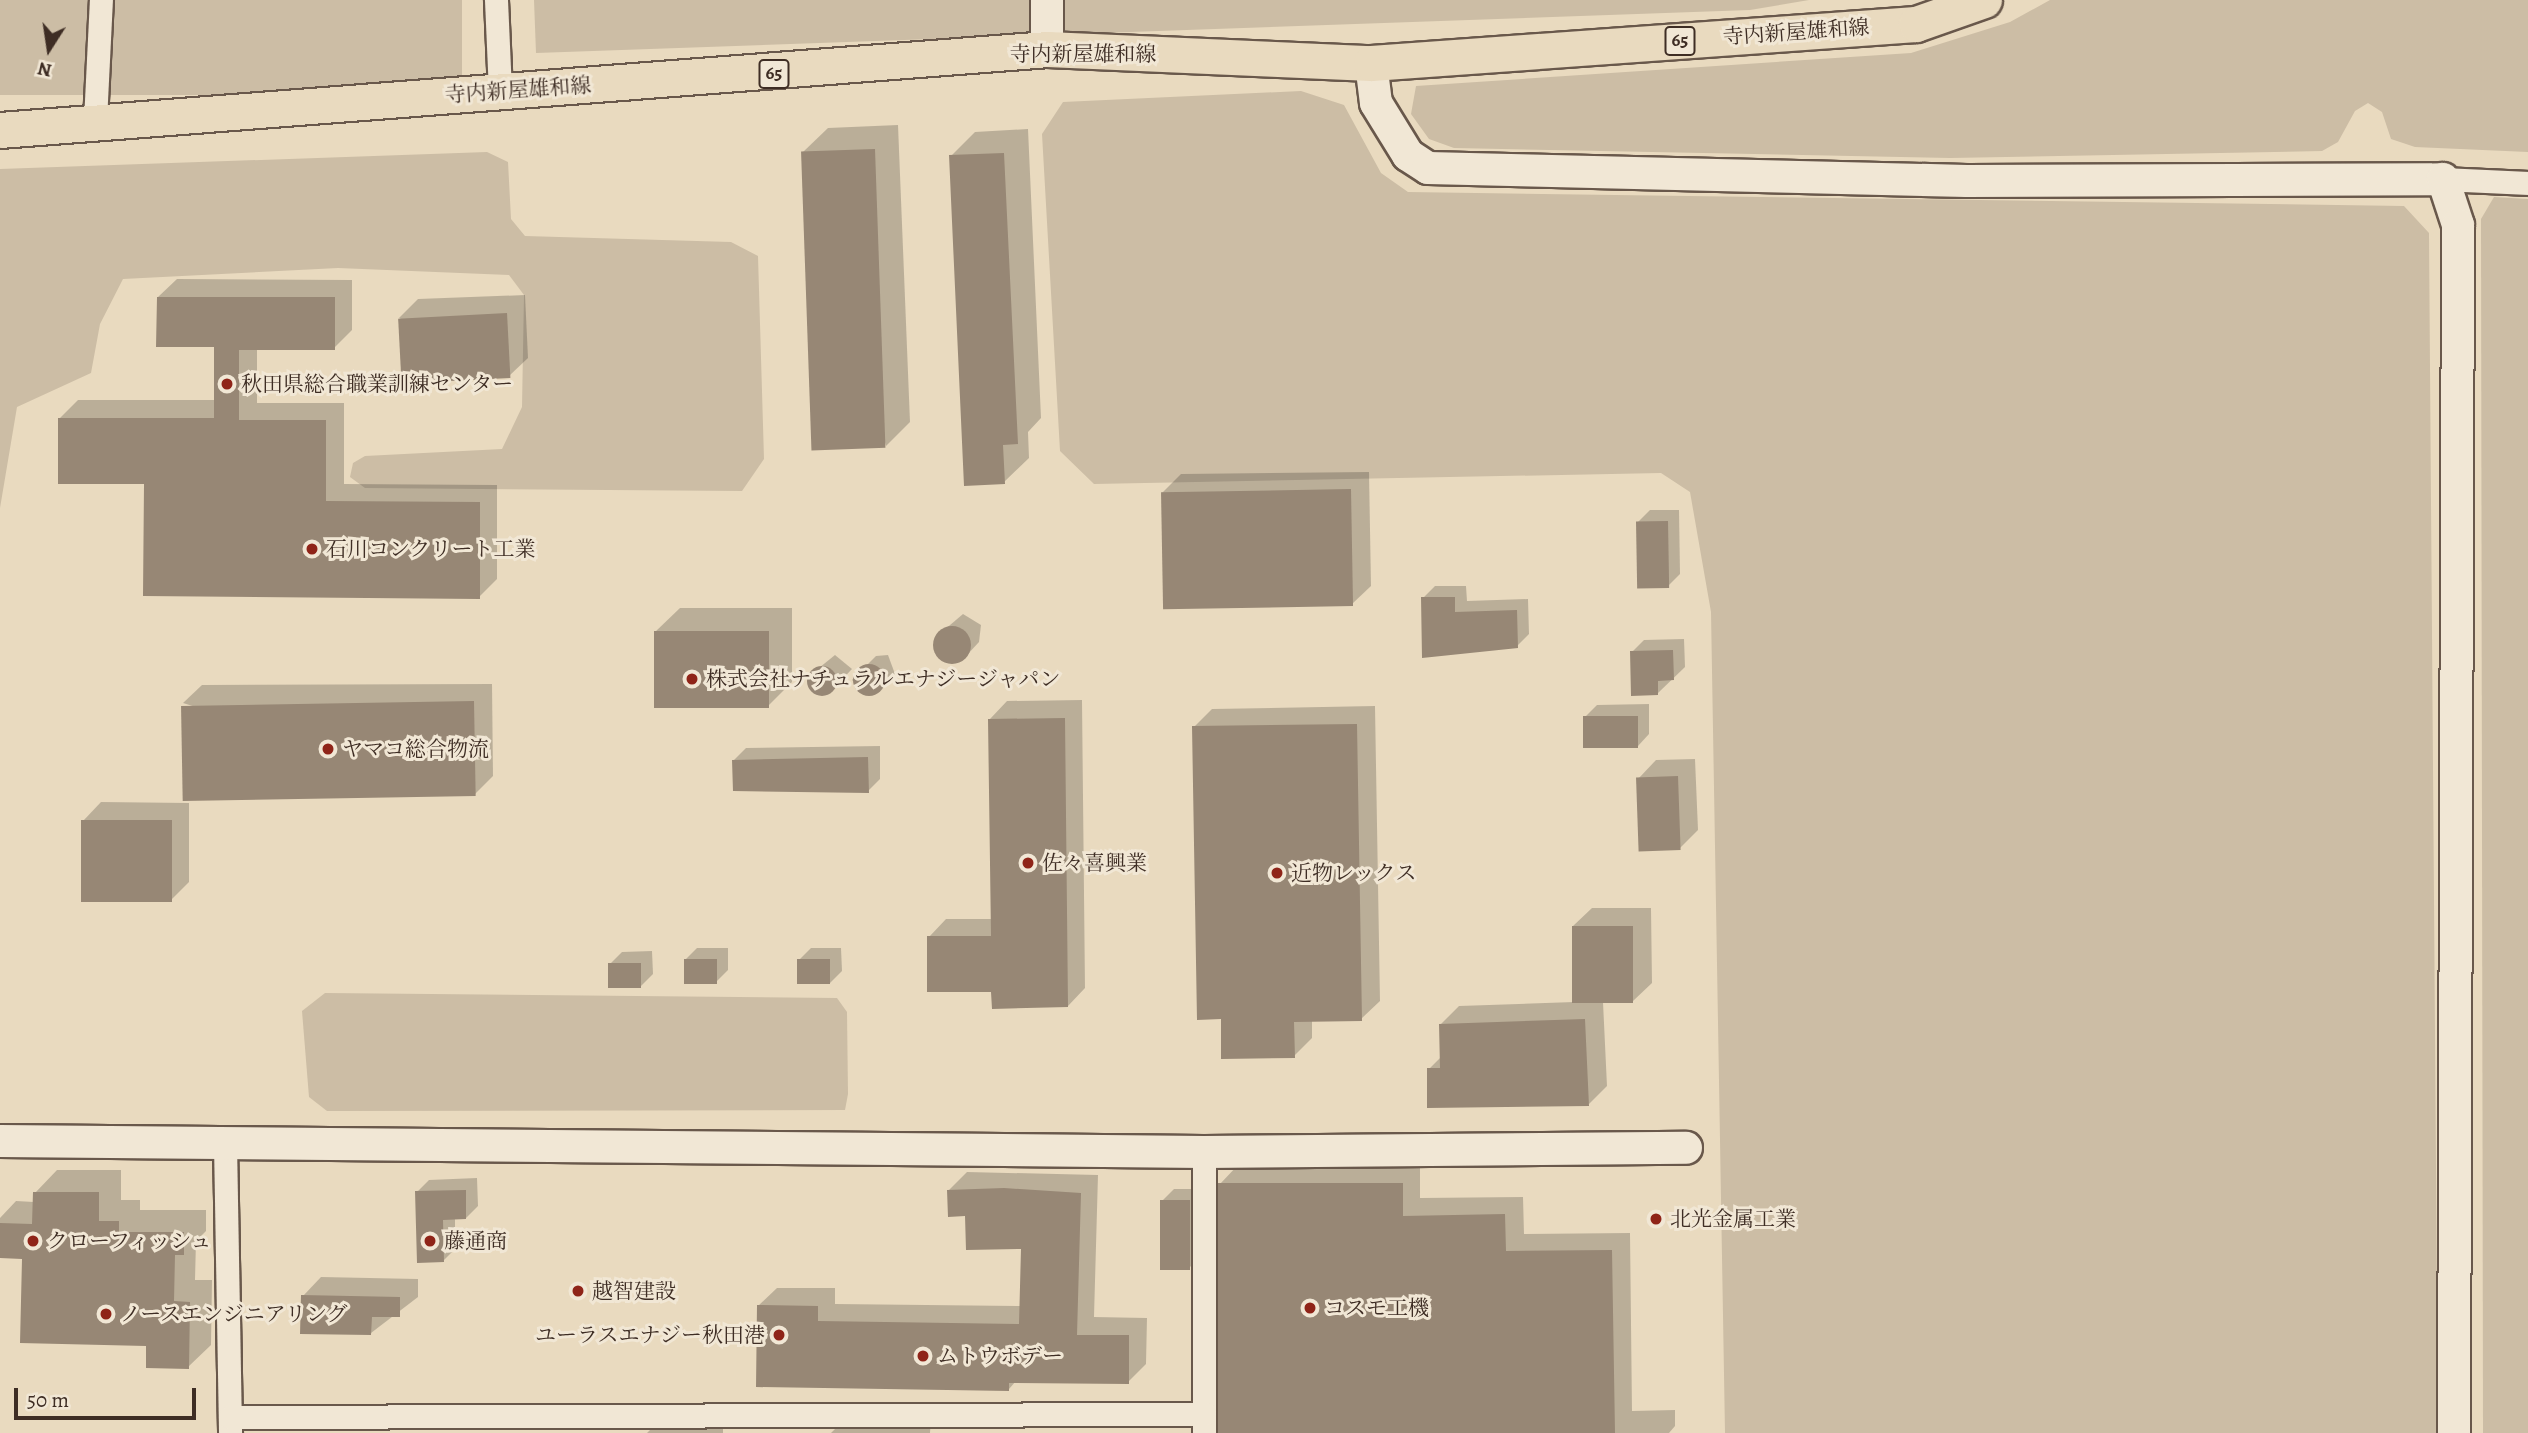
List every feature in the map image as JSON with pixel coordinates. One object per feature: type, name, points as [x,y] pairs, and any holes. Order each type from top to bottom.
[{"type":"main road","name":"寺内新屋雄和線","points":[[0,130],[1047,49],[1371,62],[1916,24],[1984,0]]},
{"type":"main road","name":"寺内新屋雄和線","points":[[0,120],[95,121]]},
{"type":"street","points":[[95,121],[102,0]]},
{"type":"street","points":[[496,0],[500,90]]},
{"type":"street","points":[[1047,0],[1047,49]]},
{"type":"street","points":[[1371,62],[1376,103],[1408,155],[1428,168],[1968,180],[2443,179],[2528,183]]},
{"type":"street","points":[[2443,179],[2458,225],[2455,1433]]},
{"type":"street","points":[[0,1141],[1204,1152],[1686,1148]]},
{"type":"street","points":[[225,1143],[230,1425],[1204,1423],[1204,1152]]},
{"type":"shaded area","points":[[0,0],[462,0],[462,95],[0,95]]},
{"type":"shaded area","points":[[534,0],[1809,0],[1750,10],[536,53]]},
{"type":"shaded area","points":[[2050,0],[2528,0],[2528,152],[2415,147],[2391,139],[2382,112],[2368,103],[2355,111],[2338,142],[2322,151],[1950,158],[1454,148],[1429,139],[1411,114],[1416,86],[1911,53],[2010,22]]},
{"type":"shaded area","points":[[1301,91],[1344,105],[1381,173],[1408,192],[2404,206],[2429,233],[2438,1433],[1725,1433],[1711,612],[1690,492],[1661,473],[1094,484],[1060,451],[1042,134],[1063,102]]},
{"type":"shaded area","points":[[487,152],[508,162],[511,219],[525,236],[731,242],[758,256],[764,459],[742,491],[365,488],[350,477],[353,463],[365,456],[502,449],[522,407],[524,295],[509,275],[338,268],[123,279],[100,324],[91,373],[17,407],[0,508],[0,169]]},
{"type":"shaded area","points":[[2494,197],[2528,199],[2528,1433],[2483,1433],[2481,219]]},
{"type":"shaded area","points":[[325,993],[837,998],[847,1012],[848,1094],[845,1110],[327,1111],[309,1097],[302,1011]]},
{"type":"building","points":[[875,149],[885,448],[811,450],[801,152]]},
{"type":"building","points":[[1004,153],[1018,444],[1003,445],[1005,484],[964,486],[949,155]]},
{"type":"building","points":[[157,297],[335,297],[335,350],[239,350],[239,420],[326,420],[326,501],[480,502],[480,599],[143,596],[144,484],[58,484],[58,418],[214,418],[214,347],[156,347]]},
{"type":"building","points":[[507,313],[510,378],[402,384],[398,319]]},
{"type":"building","points":[[1351,489],[1353,606],[1163,609],[1161,492]]},
{"type":"building","points":[[1668,521],[1669,588],[1637,589],[1636,522]]},
{"type":"building","points":[[1421,597],[1455,597],[1455,612],[1517,610],[1518,648],[1422,658]]},
{"type":"building","points":[[952,626],[966,631],[971,645],[966,659],[952,664],[938,659],[933,645],[938,631]]},
{"type":"building","points":[[654,631],[769,631],[769,708],[654,708]]},
{"type":"building","points":[[1673,650],[1674,680],[1658,681],[1658,695],[1631,696],[1630,651]]},
{"type":"building","points":[[869,664],[880,669],[885,680],[880,691],[869,696],[858,691],[853,680],[858,669]]},
{"type":"building","points":[[822,666],[833,670],[837,681],[833,692],[822,696],[811,692],[807,681],[811,670]]},
{"type":"building","name":"ヤマコ総合物流","points":[[474,701],[476,796],[183,801],[181,706]]},
{"type":"building","points":[[1583,716],[1638,716],[1638,748],[1583,748]]},
{"type":"building","name":"佐々喜興業","points":[[1065,718],[1068,1007],[992,1009],[991,992],[927,992],[927,936],[991,936],[988,719]]},
{"type":"building","name":"近物レックス","points":[[1357,724],[1362,1021],[1294,1022],[1295,1058],[1221,1059],[1221,1019],[1197,1020],[1192,726]]},
{"type":"building","points":[[868,757],[869,793],[733,791],[732,760]]},
{"type":"building","points":[[1678,776],[1681,850],[1639,851],[1636,777]]},
{"type":"building","points":[[81,820],[172,820],[172,902],[81,902]]},
{"type":"building","points":[[1572,926],[1633,926],[1633,1003],[1572,1003]]},
{"type":"building","points":[[684,959],[717,959],[717,984],[684,984]]},
{"type":"building","points":[[797,959],[830,959],[830,984],[797,984]]},
{"type":"building","points":[[608,963],[641,963],[641,988],[608,988]]},
{"type":"building","points":[[1585,1019],[1589,1106],[1427,1108],[1427,1068],[1440,1068],[1439,1024]]},
{"type":"building","points":[[1218,1183],[1403,1183],[1403,1216],[1505,1214],[1506,1251],[1612,1250],[1615,1433],[1218,1433]]},
{"type":"building","points":[[1004,1188],[1081,1193],[1077,1335],[1129,1335],[1129,1384],[1009,1383],[1009,1391],[756,1387],[757,1305],[818,1306],[818,1321],[1019,1324],[1021,1249],[966,1250],[965,1216],[948,1217],[947,1190]]},
{"type":"building","name":"藤通商","points":[[466,1190],[466,1219],[443,1220],[444,1262],[417,1263],[415,1191]]},
{"type":"building","points":[[33,1192],[99,1192],[99,1221],[119,1221],[119,1232],[184,1232],[184,1255],[175,1255],[174,1301],[190,1302],[189,1369],[146,1368],[146,1346],[20,1343],[22,1259],[0,1258],[0,1223],[32,1224]]},
{"type":"building","points":[[1160,1200],[1190,1200],[1190,1270],[1160,1270]]},
{"type":"building","points":[[301,1295],[400,1297],[400,1317],[372,1317],[371,1335],[300,1334]]},
{"type":"place","name":"秋田県総合職業訓練センター","points":[[227,384]]},
{"type":"place","name":"石川コンクリート工業","points":[[312,549]]},
{"type":"place","name":"株式会社ナチュラルエナジージャパン","points":[[692,679]]},
{"type":"place","name":"ヤマコ総合物流","points":[[328,749]]},
{"type":"place","name":"佐々喜興業","points":[[1028,863]]},
{"type":"place","name":"近物レックス","points":[[1277,873]]},
{"type":"place","name":"北光金属工業","points":[[1656,1219]]},
{"type":"place","name":"クローフィッシュ","points":[[33,1241]]},
{"type":"place","name":"藤通商","points":[[430,1241]]},
{"type":"place","name":"越智建設","points":[[578,1291]]},
{"type":"place","name":"コスモ工機","points":[[1310,1308]]},
{"type":"place","name":"ノースエンジニアリング","points":[[106,1314]]},
{"type":"place","name":"ユーラスエナジー秋田港","points":[[779,1335]]},
{"type":"place","name":"ムトウボデー","points":[[923,1356]]}]
